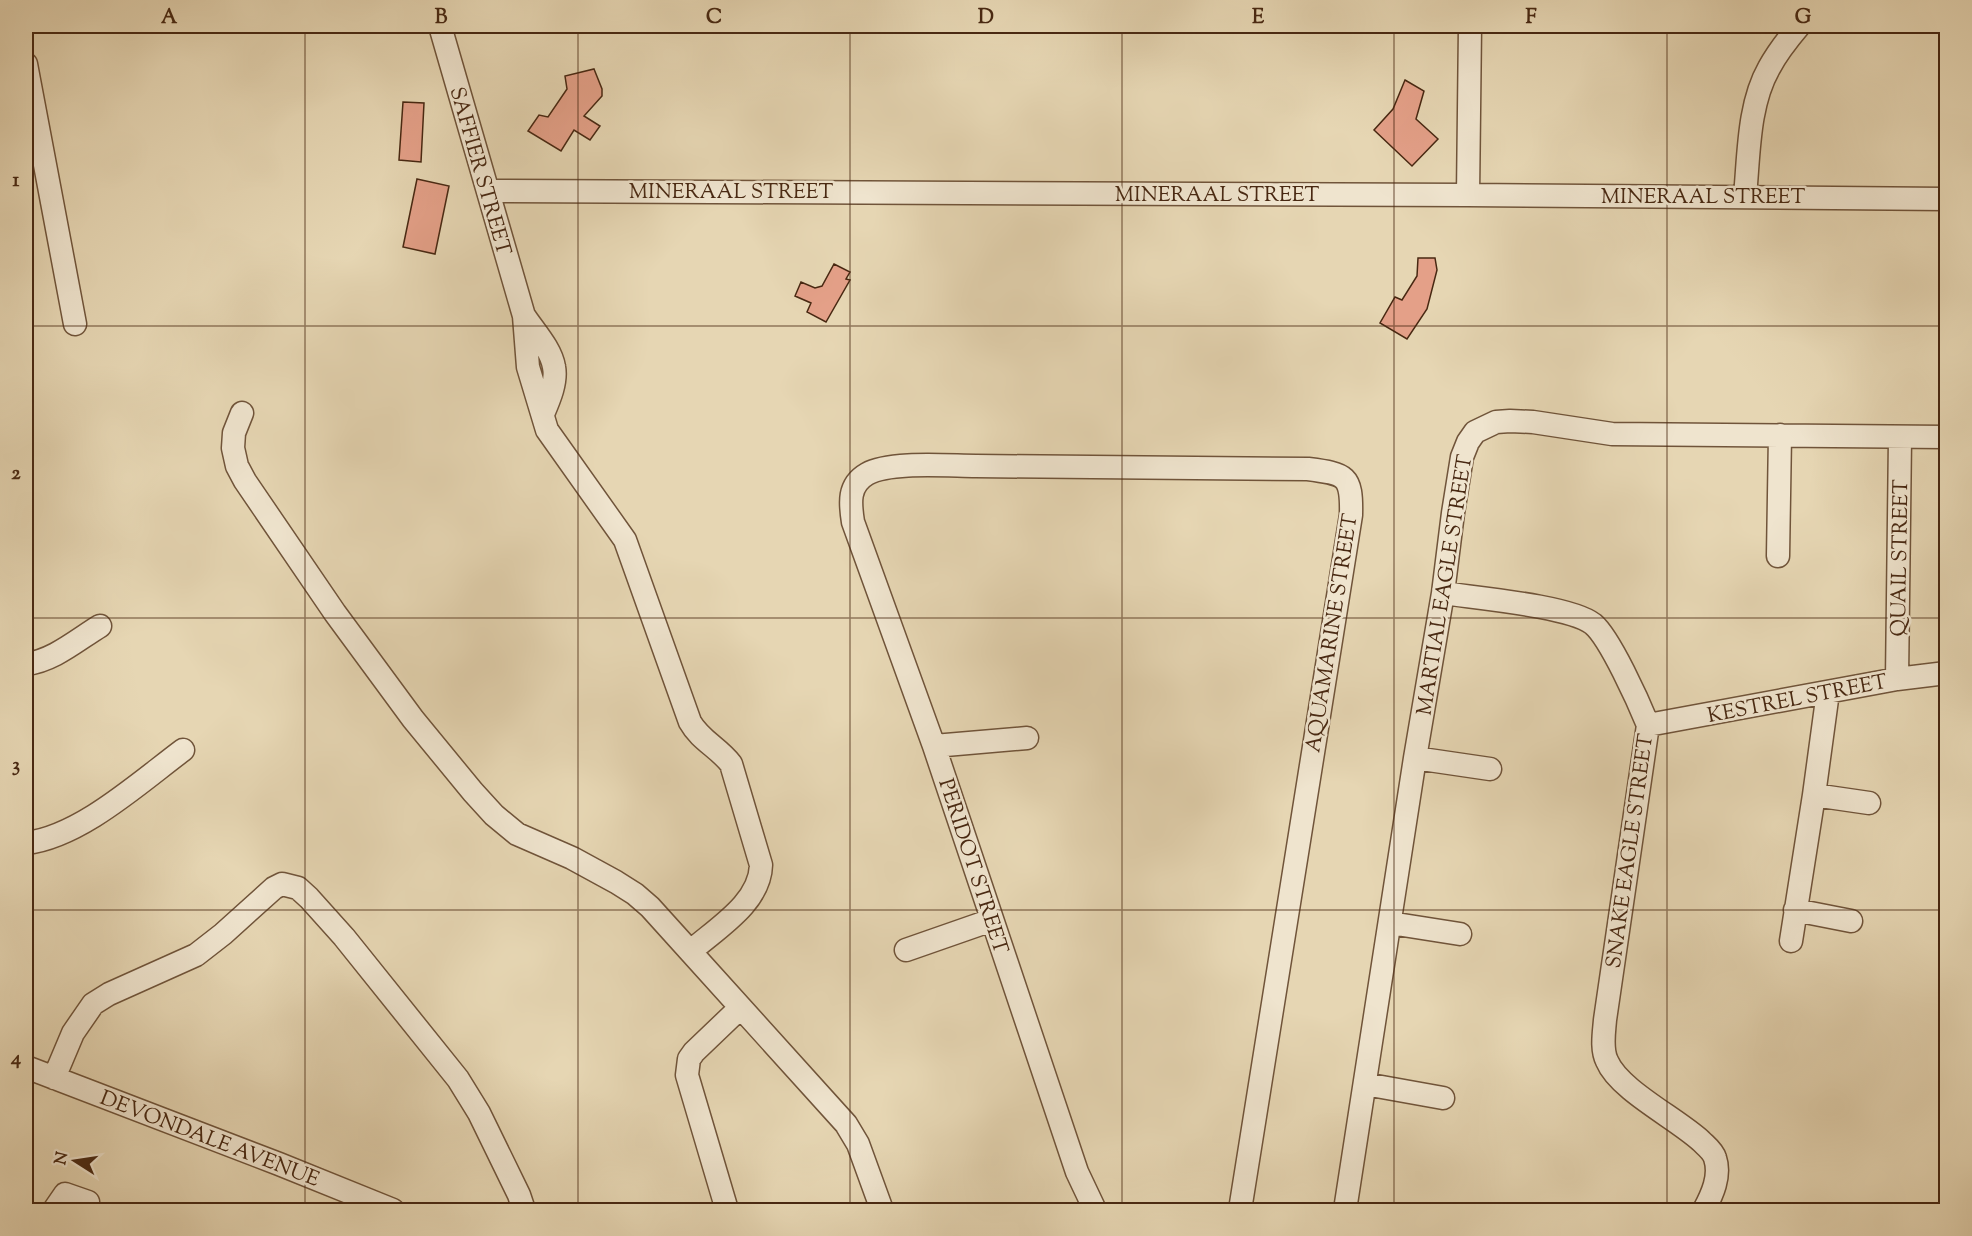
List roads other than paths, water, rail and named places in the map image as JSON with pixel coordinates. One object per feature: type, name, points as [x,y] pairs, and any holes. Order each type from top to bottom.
[{"type":"street","name":"SAFFIER STREET","points":[[440,26],[524,316],[528,367],[544,422],[550,435],[625,540],[690,722],[696,732],[724,755],[731,764],[761,866],[761,878],[750,900],[691,951]]},
{"type":"street","points":[[1468,195],[1470,26]]},
{"type":"street","points":[[1745,196],[1752,130],[1760,90],[1768,68],[1799,26]]},
{"type":"street","points":[[26,64],[75,324]]},
{"type":"street","name":"MINERAAL STREET","points":[[488,191],[1745,196],[1947,199]]},
{"type":"street","points":[[242,413],[234,433],[233,448],[237,466],[245,481],[335,613],[413,719],[494,815],[517,834],[572,858],[635,894],[691,951],[846,1124],[858,1144],[882,1210]]},
{"type":"street","name":"MARTIAL EAGLE STREET","points":[[1345,1210],[1443,593],[1462,457],[1475,432],[1496,422],[1510,421],[1533,422],[1612,434],[1947,437]]},
{"type":"street","points":[[1778,556],[1780,435]]},
{"type":"street","name":"QUAIL STREET","points":[[1897,679],[1900,438]]},
{"type":"street","name":"AQUAMARINE STREET","points":[[853,522],[850,499],[858,481],[877,469],[895,467],[1308,469],[1333,472],[1343,477],[1348,483],[1352,493],[1351,515],[1240,1210]]},
{"type":"street","name":"PERIDOT STREET","points":[[853,522],[934,746],[1077,1172],[1095,1210]]},
{"type":"street","name":"SNAKE EAGLE STREET","points":[[1443,593],[1542,608],[1580,618],[1593,624],[1619,664],[1648,725],[1605,1020],[1605,1059],[1626,1085],[1691,1132],[1711,1150],[1716,1158],[1716,1183],[1704,1210]]},
{"type":"street","points":[[26,664],[52,656],[100,626]]},
{"type":"street","name":"KESTREL STREET","points":[[1648,725],[1897,679],[1947,673]]},
{"type":"street","points":[[1791,941],[1828,692]]},
{"type":"street","points":[[934,746],[1027,738]]},
{"type":"street","points":[[26,843],[51,838],[95,815],[183,750]]},
{"type":"street","points":[[1415,758],[1490,769]]},
{"type":"street","points":[[1814,795],[1869,803]]},
{"type":"street","points":[[54,1078],[73,1033],[93,1004],[109,994],[196,955],[274,888],[282,884],[291,886],[298,888],[309,898],[344,937],[458,1079],[479,1113],[524,1210]]},
{"type":"street","points":[[1795,910],[1851,921]]},
{"type":"street","points":[[906,950],[992,920]]},
{"type":"street","points":[[1390,923],[1460,934]]},
{"type":"street","points":[[727,1210],[687,1075],[687,1066],[694,1052],[740,1008]]},
{"type":"street","name":"DEVONDALE AVENUE","points":[[26,1067],[393,1210]]},
{"type":"street","points":[[1365,1084],[1443,1098]]},
{"type":"street","points":[[54,1210],[65,1194],[88,1202]]}]
